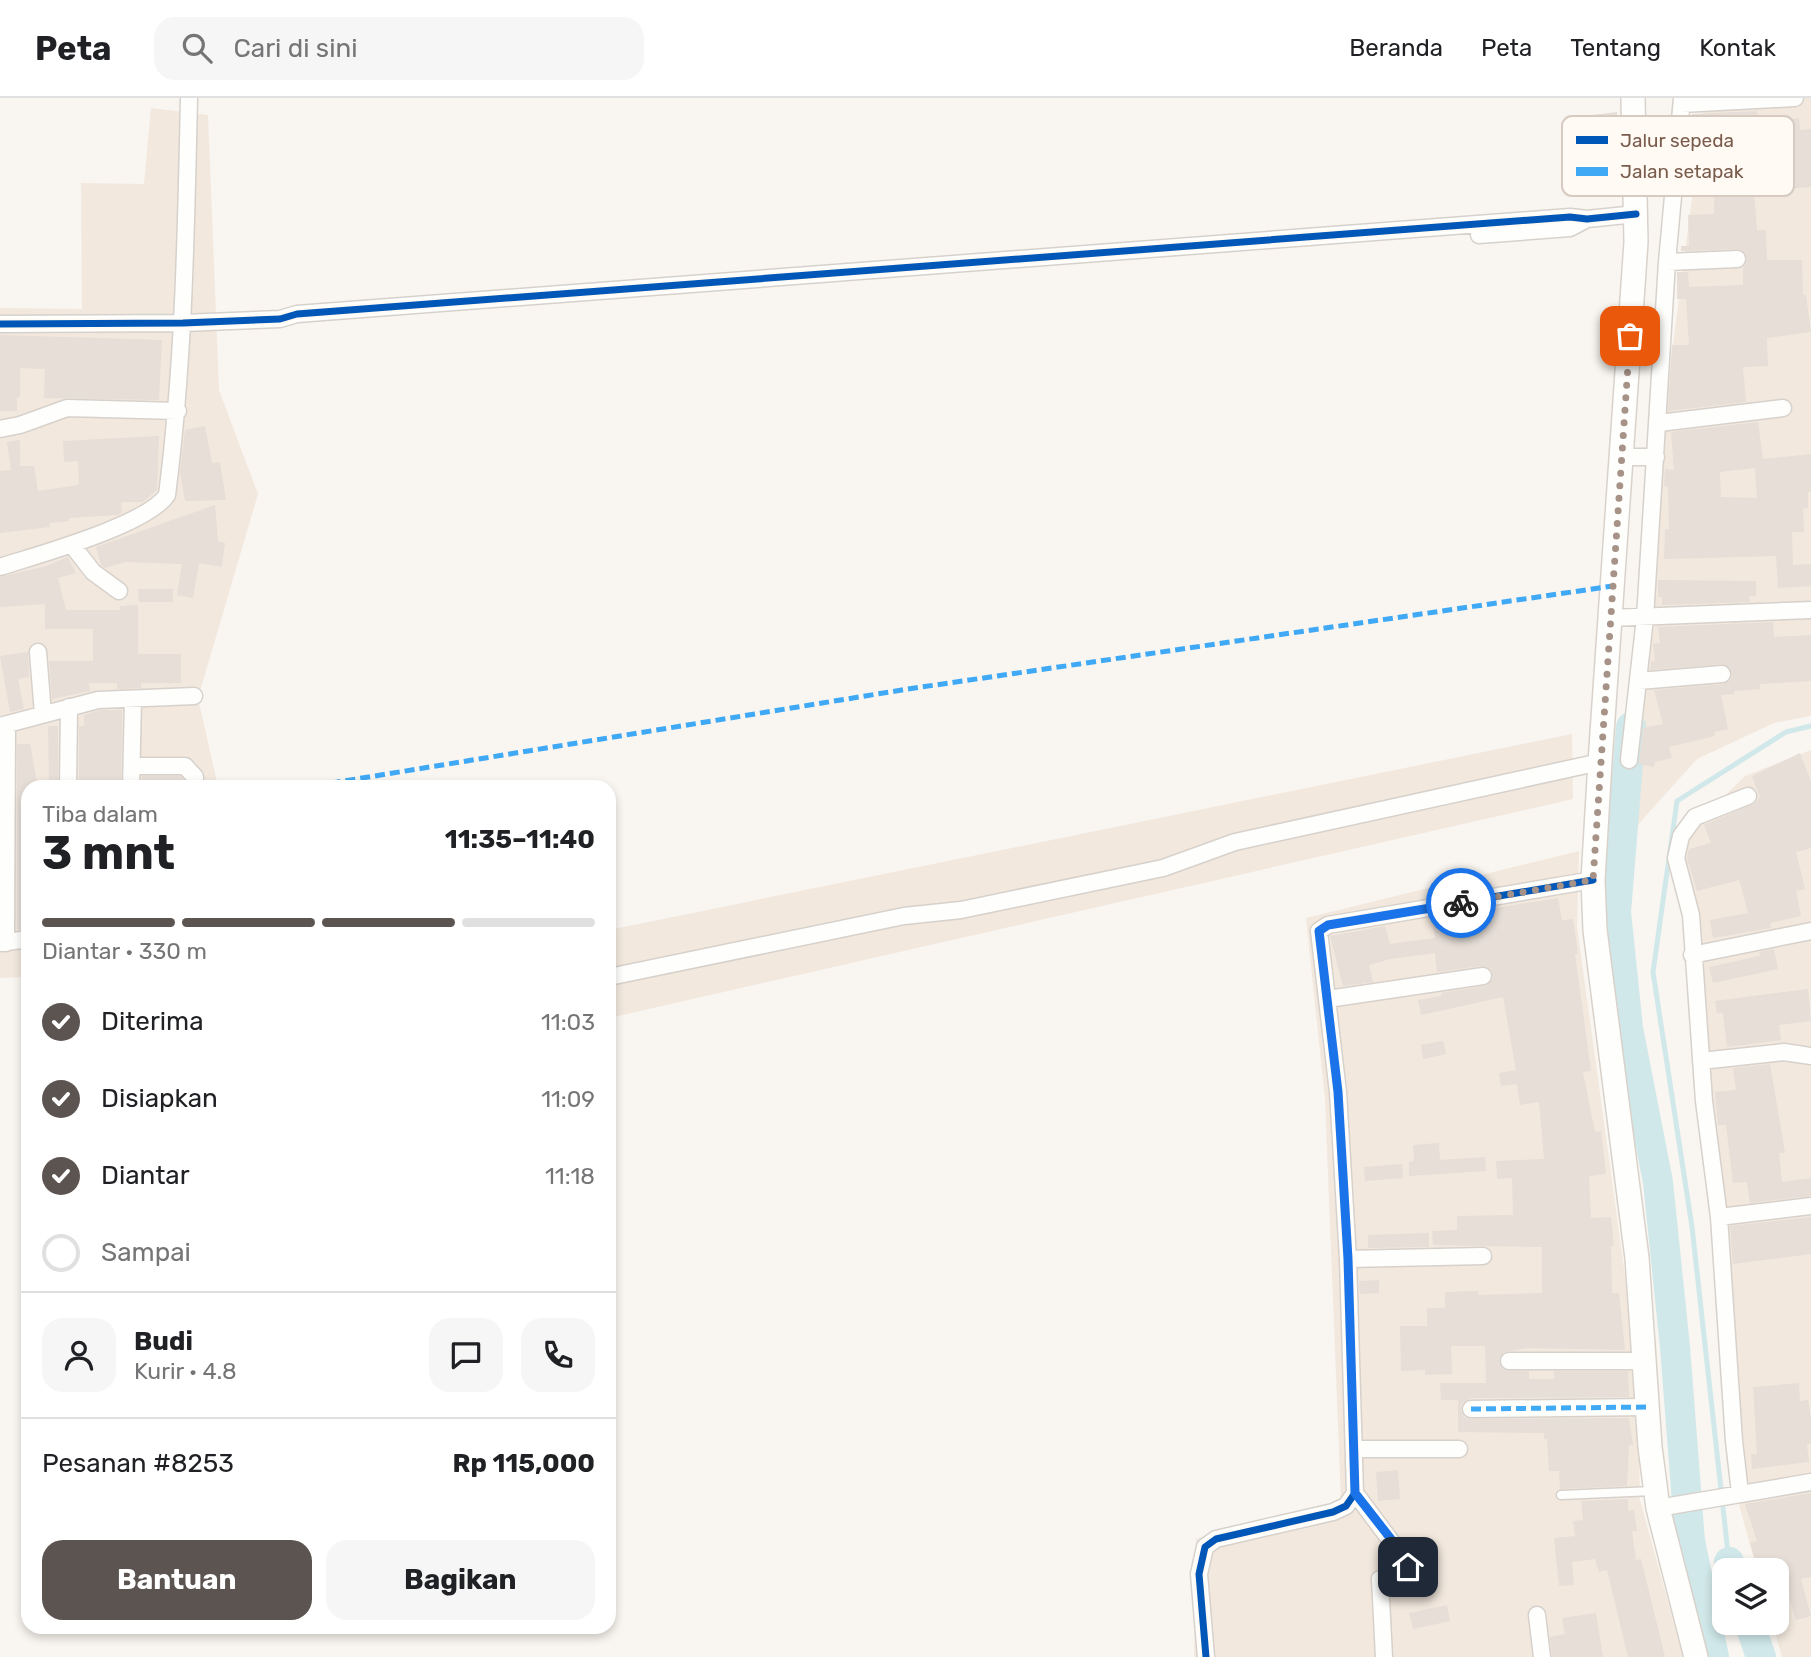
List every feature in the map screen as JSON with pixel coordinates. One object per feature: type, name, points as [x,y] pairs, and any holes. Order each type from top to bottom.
[{"type":"main road","points":[[1633,98],[1636,116]]},
{"type":"main road","points":[[1638,196],[1627,457],[1616,618],[1600,762],[1593,880],[1595,930],[1637,1258],[1647,1407],[1660,1502],[1696,1657]]},
{"type":"street","points":[[0,567],[72,545],[161,505],[167,495],[178,411],[183,323],[189,98]]},
{"type":"street","points":[[1682,101],[1795,98]]},
{"type":"street","points":[[1629,760],[1639,681],[1673,196]]},
{"type":"street","points":[[0,324],[183,323],[280,319],[297,314],[1473,224],[1636,214]]},
{"type":"street","points":[[1667,262],[1737,260]]},
{"type":"street","points":[[0,429],[20,425],[67,408],[178,411]]},
{"type":"street","points":[[1659,423],[1783,408]]},
{"type":"street","points":[[1627,457],[1653,457]]},
{"type":"street","points":[[72,545],[93,572],[119,591]]},
{"type":"street","points":[[1616,618],[1811,610]]},
{"type":"street","points":[[38,652],[43,714]]},
{"type":"street","points":[[1639,681],[1722,674]]},
{"type":"street","points":[[21,940],[3,943],[3,725],[98,700],[194,696]]},
{"type":"street","points":[[131,780],[133,699]]},
{"type":"street","points":[[68,780],[69,707]]},
{"type":"street","points":[[616,976],[904,916],[961,910],[1163,868],[1234,842],[1600,762]]},
{"type":"street","points":[[132,766],[185,766],[195,776],[195,780]]},
{"type":"street","points":[[1733,1494],[1735,1463],[1719,1217],[1701,1061],[1691,915],[1677,867],[1676,849],[1681,836],[1695,817],[1748,796]]},
{"type":"street","points":[[1384,1657],[1380,1579],[1406,1570],[1409,1565],[1355,1493],[1348,1259],[1338,1092],[1328,999],[1318,940],[1322,928],[1593,880]]},
{"type":"street","points":[[1692,955],[1811,931]]},
{"type":"street","points":[[1328,999],[1483,976]]},
{"type":"street","points":[[1701,1061],[1784,1052],[1811,1056]]},
{"type":"street","points":[[1719,1217],[1811,1206]]},
{"type":"street","points":[[1348,1259],[1483,1256]]},
{"type":"street","points":[[1509,1361],[1644,1361]]},
{"type":"street","points":[[1471,1409],[1647,1407]]},
{"type":"street","points":[[1354,1448],[1459,1449]]},
{"type":"street","points":[[1660,1502],[1811,1482]]},
{"type":"street","points":[[1206,1657],[1199,1574],[1205,1547],[1216,1539],[1333,1512],[1346,1506],[1355,1493]]},
{"type":"street","points":[[1537,1615],[1542,1657]]},
{"type":"lane","points":[[1561,1496],[1660,1502]]},
{"type":"shaded area","points":[[1705,98],[1811,98],[1811,716],[1774,723],[1697,759],[1624,840],[1662,430],[1692,196],[1794,196],[1794,116],[1703,116]]},
{"type":"shaded area","points":[[151,108],[208,115],[219,390],[258,494],[198,698],[216,780],[21,780],[21,977],[0,978],[0,308],[82,309],[81,183],[144,184]]},
{"type":"shaded area","points":[[1572,734],[1573,799],[616,1016],[616,929]]},
{"type":"shaded area","points":[[1811,750],[1811,1657],[1782,1657],[1776,1635],[1789,1635],[1789,1558],[1754,1558],[1740,1508],[1693,933],[1675,844],[1745,776]]},
{"type":"shaded area","points":[[1579,851],[1577,926],[1637,1363],[1640,1500],[1683,1657],[1194,1657],[1196,1539],[1341,1500],[1325,1099],[1306,918]]},
{"type":"building","points":[[1757,111],[1757,116],[1692,116]]},
{"type":"building","points":[[1617,112],[1617,116],[1592,116]]},
{"type":"building","points":[[1799,118],[1800,130],[1811,129],[1811,187],[1794,188],[1794,119]]},
{"type":"building","points":[[1714,196],[1754,196],[1757,230],[1766,230],[1767,260],[1802,260],[1803,295],[1806,295],[1811,332],[1767,338],[1768,366],[1743,367],[1746,402],[1668,411],[1672,345],[1689,345],[1686,299],[1677,299],[1677,272],[1688,272],[1689,287],[1743,285],[1743,268],[1747,259],[1745,253],[1737,249],[1681,251],[1681,246],[1689,246],[1688,215],[1714,214]]},
{"type":"building","points":[[0,335],[162,340],[159,400],[44,398],[45,369],[20,368],[17,411],[0,411]]},
{"type":"building","points":[[1758,422],[1763,459],[1811,454],[1811,492],[1808,492],[1808,508],[1803,508],[1804,532],[1792,532],[1793,565],[1811,564],[1811,586],[1778,588],[1776,556],[1664,559],[1665,529],[1669,529],[1668,487],[1664,486],[1665,469],[1674,470],[1671,432]],"holes":[[[1755,468],[1757,498],[1721,497],[1720,472]]]},
{"type":"building","points":[[205,426],[212,463],[220,462],[226,500],[185,501],[180,472],[185,430]]},
{"type":"building","points":[[159,436],[157,490],[143,502],[121,502],[122,513],[117,515],[69,518],[69,521],[49,523],[50,527],[0,533],[0,471],[11,470],[7,442],[20,440],[20,466],[34,466],[38,491],[79,485],[78,461],[64,462],[63,441]]},
{"type":"building","points":[[215,505],[218,541],[225,543],[222,567],[199,563],[193,598],[177,595],[182,564],[125,562],[105,568],[101,565],[96,547]]},
{"type":"building","points":[[68,557],[76,573],[58,578],[66,610],[120,610],[120,606],[138,605],[138,654],[181,654],[181,683],[141,683],[141,688],[117,689],[117,683],[89,683],[90,691],[52,699],[49,661],[93,661],[93,629],[45,629],[45,604],[0,607],[0,577],[46,566]]},
{"type":"building","points":[[1658,580],[1756,581],[1756,596],[1749,596],[1750,602],[1662,605],[1662,597],[1658,597]]},
{"type":"building","points":[[138,589],[173,589],[173,602],[139,602]]},
{"type":"building","points":[[1773,622],[1774,637],[1811,635],[1811,681],[1760,684],[1760,689],[1721,695],[1728,729],[1714,732],[1715,736],[1669,747],[1672,758],[1655,762],[1654,767],[1639,764],[1643,728],[1663,724],[1654,690],[1724,684],[1731,679],[1732,674],[1730,668],[1722,664],[1650,670],[1651,662],[1655,661],[1653,644],[1660,643],[1658,627]]},
{"type":"building","points":[[28,652],[29,677],[18,679],[24,709],[10,712],[0,656]]},
{"type":"building","points":[[100,710],[122,710],[121,780],[79,780],[79,726],[84,726],[84,715]]},
{"type":"building","points":[[48,726],[58,726],[58,780],[49,780]]},
{"type":"building","points":[[17,744],[30,744],[37,780],[21,780],[21,930],[17,930]]},
{"type":"building","points":[[1800,753],[1811,781],[1811,848],[1796,852],[1805,889],[1796,891],[1801,916],[1770,923],[1771,928],[1713,938],[1710,920],[1748,913],[1741,886],[1739,880],[1697,891],[1687,858],[1689,849],[1711,843],[1704,825],[1756,803],[1760,797],[1752,776]]},
{"type":"building","points":[[142,776],[180,776],[184,780],[142,780]]},
{"type":"building","points":[[1558,898],[1562,920],[1573,919],[1578,954],[1575,954],[1591,1071],[1583,1072],[1595,1132],[1601,1131],[1606,1174],[1589,1176],[1591,1218],[1611,1217],[1614,1246],[1611,1246],[1612,1293],[1619,1293],[1625,1350],[1528,1348],[1504,1352],[1499,1362],[1504,1370],[1529,1371],[1529,1379],[1554,1379],[1554,1371],[1628,1371],[1629,1397],[1471,1398],[1462,1403],[1461,1410],[1465,1418],[1471,1419],[1629,1418],[1633,1445],[1629,1445],[1627,1486],[1560,1489],[1559,1471],[1549,1471],[1547,1439],[1544,1439],[1544,1433],[1458,1432],[1458,1400],[1441,1400],[1440,1383],[1486,1383],[1485,1346],[1451,1346],[1452,1374],[1425,1375],[1425,1370],[1401,1371],[1400,1326],[1427,1326],[1427,1308],[1445,1308],[1445,1292],[1478,1291],[1478,1295],[1542,1293],[1542,1247],[1433,1245],[1432,1231],[1457,1230],[1457,1216],[1513,1215],[1512,1178],[1497,1179],[1496,1161],[1544,1159],[1539,1102],[1520,1105],[1517,1084],[1501,1086],[1499,1073],[1516,1070],[1503,997],[1421,1015],[1418,1000],[1441,996],[1441,993],[1485,986],[1493,979],[1491,969],[1481,966],[1437,972],[1435,953],[1390,959],[1369,965],[1373,982],[1343,986],[1330,936],[1385,926],[1390,944],[1435,938],[1432,918]]},
{"type":"building","points":[[1774,949],[1778,969],[1713,983],[1709,967],[1760,956],[1759,952]]},
{"type":"building","points":[[1808,989],[1811,1021],[1779,1025],[1781,1040],[1727,1047],[1723,1013],[1717,1013],[1715,1001]]},
{"type":"building","points":[[1443,1041],[1446,1054],[1423,1059],[1421,1045]]},
{"type":"building","points":[[1770,1064],[1785,1153],[1779,1153],[1782,1182],[1811,1178],[1811,1196],[1750,1203],[1747,1182],[1733,1183],[1726,1125],[1718,1125],[1715,1092],[1736,1090],[1733,1068]]},
{"type":"building","points":[[1439,1143],[1440,1160],[1485,1157],[1486,1171],[1409,1176],[1409,1162],[1414,1161],[1413,1145]]},
{"type":"building","points":[[1402,1164],[1403,1178],[1365,1181],[1364,1167]]},
{"type":"building","points":[[1811,1217],[1811,1254],[1733,1264],[1730,1226]]},
{"type":"building","points":[[1429,1233],[1429,1247],[1368,1248],[1368,1235]]},
{"type":"building","points":[[1379,1280],[1379,1293],[1360,1294],[1359,1281]]},
{"type":"building","points":[[1799,1383],[1800,1401],[1808,1400],[1811,1419],[1811,1444],[1807,1444],[1809,1462],[1752,1469],[1751,1454],[1757,1454],[1753,1387]]},
{"type":"building","points":[[1398,1470],[1400,1499],[1378,1501],[1376,1472]]},
{"type":"building","points":[[1811,1493],[1811,1577],[1801,1579],[1811,1616],[1796,1620],[1789,1597],[1789,1558],[1754,1558],[1750,1543],[1757,1541],[1745,1504]]},
{"type":"building","points":[[1628,1499],[1628,1511],[1634,1510],[1637,1531],[1632,1531],[1636,1560],[1641,1559],[1665,1657],[1628,1657],[1607,1570],[1599,1572],[1595,1559],[1572,1562],[1574,1585],[1559,1586],[1554,1538],[1575,1536],[1573,1521],[1583,1520],[1581,1501]]},
{"type":"building","points":[[1447,1605],[1450,1621],[1413,1629],[1409,1613]]},
{"type":"building","points":[[1596,1613],[1603,1657],[1552,1657],[1550,1637],[1565,1634],[1562,1618]]},
{"type":"waterway","points":[[1729,1558],[1692,1227],[1653,972],[1677,801],[1786,732],[1811,726]]},
{"type":"waterway","points":[[1631,727],[1616,912],[1628,1028],[1658,1182],[1675,1347],[1690,1541],[1714,1657]]},
{"type":"waterway","points":[[1753,1635],[1761,1657]]},
{"type":"marked path","points":[[350,780],[908,689],[1613,586]]},
{"type":"marked path","points":[[1471,1409],[1647,1407]]},
{"type":"cycle path","points":[[0,324],[183,323],[280,319],[297,314],[1636,214]]},
{"type":"cycle path","points":[[1206,1657],[1199,1574],[1205,1547],[1216,1539],[1333,1512],[1346,1506],[1355,1493],[1348,1259],[1338,1092],[1319,931],[1328,925],[1593,880]]},
{"type":"way so far","points":[[1461,903],[1593,880],[1630,336]]},
{"type":"route","points":[[1408,1567],[1407,1559],[1355,1493],[1348,1259],[1338,1092],[1328,999],[1318,940],[1319,931],[1328,925],[1461,903]]}]
